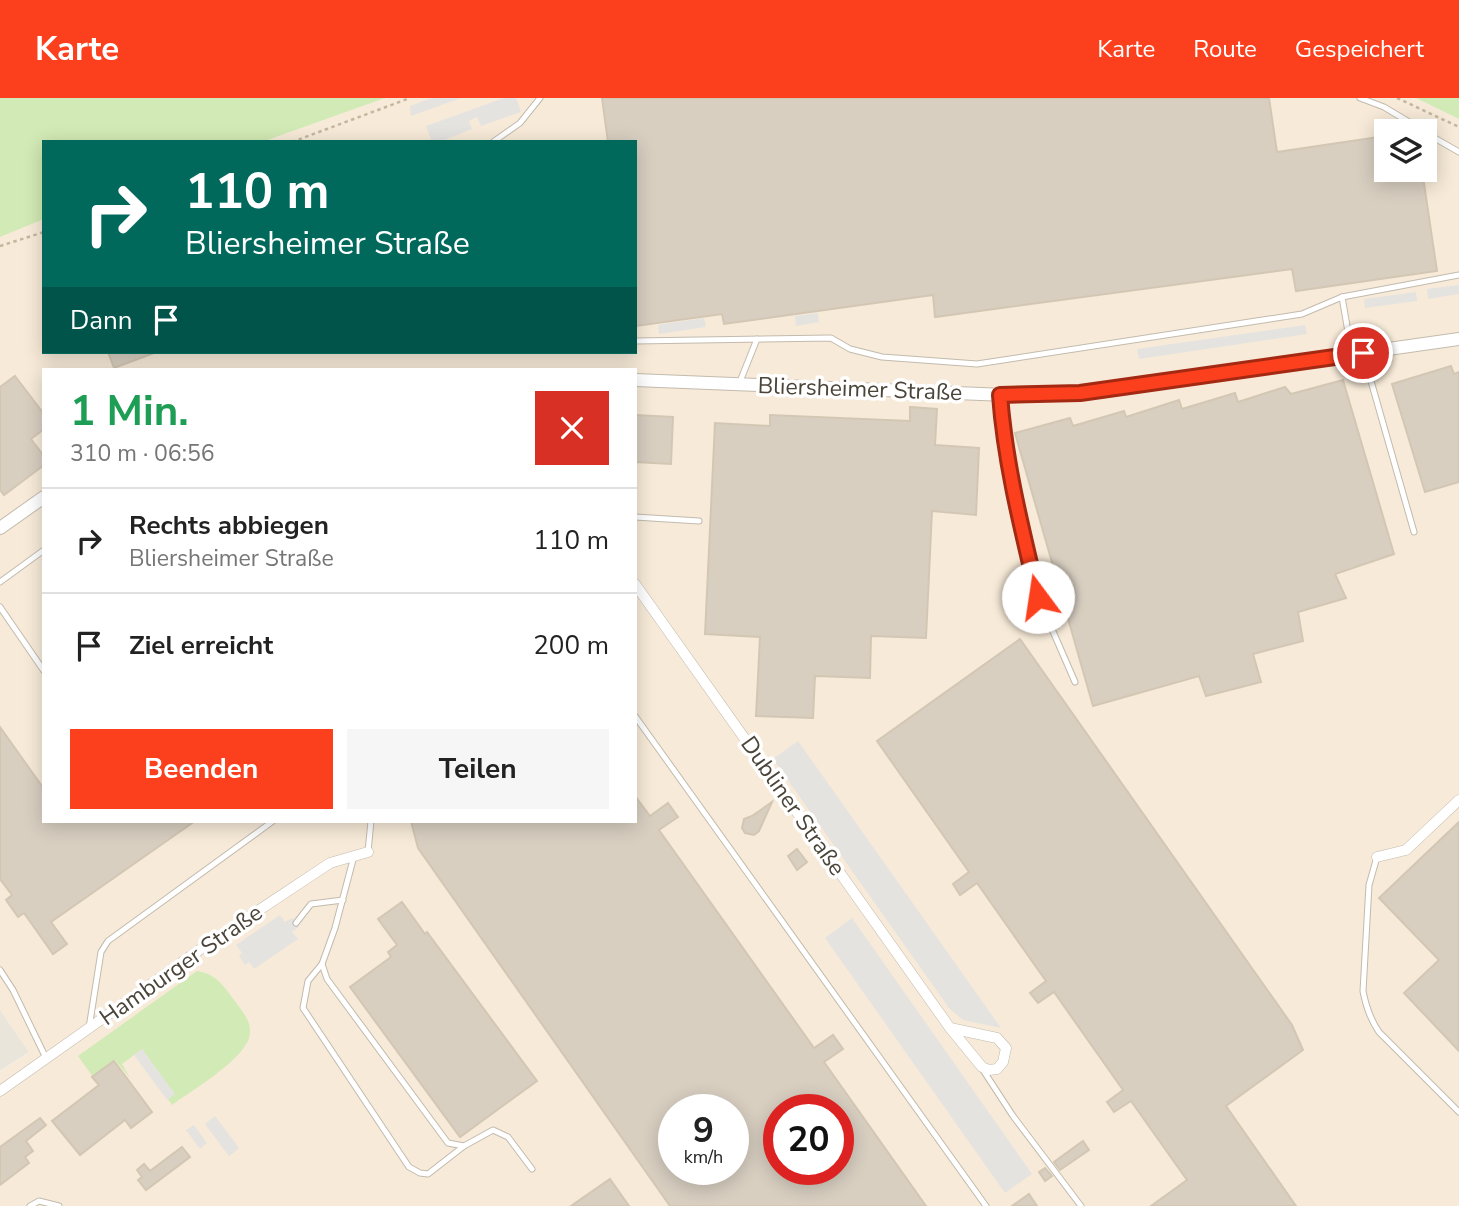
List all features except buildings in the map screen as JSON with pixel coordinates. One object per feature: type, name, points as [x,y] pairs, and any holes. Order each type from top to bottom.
[{"type":"street","name":"Bliersheimer Straße","points":[[637,380],[1000,395],[1080,393],[1459,339]]},
{"type":"street","points":[[0,528],[42,498]]},
{"type":"street","name":"Dubliner Straße","points":[[637,587],[950,1028],[982,1067]]},
{"type":"street","points":[[1377,857],[1406,850],[1459,800]]},
{"type":"street","name":"Hamburger Straße","points":[[0,1091],[330,863],[368,852]]},
{"type":"street","points":[[950,1028],[997,1038],[1003,1043],[1006,1055],[997,1069],[982,1067]]},
{"type":"lane","points":[[496,140],[520,123],[540,98]]},
{"type":"lane","points":[[1360,98],[1384,107],[1404,119]]},
{"type":"lane","points":[[1437,139],[1459,152]]},
{"type":"lane","points":[[637,341],[831,338],[850,349],[882,357],[977,364],[1303,314],[1342,296],[1459,275]]},
{"type":"lane","points":[[1342,296],[1415,532]]},
{"type":"lane","points":[[739,384],[757,339]]},
{"type":"lane","points":[[1000,395],[1006,451],[1038,597],[1075,682]]},
{"type":"lane","points":[[637,517],[699,521]]},
{"type":"lane","points":[[0,582],[42,551]]},
{"type":"lane","points":[[0,607],[42,668]]},
{"type":"lane","points":[[637,719],[986,1206]]},
{"type":"lane","points":[[89,1028],[100,952],[108,941],[270,823]]},
{"type":"lane","points":[[368,852],[371,823]]},
{"type":"lane","points":[[354,856],[323,964],[307,981],[303,1008],[409,1167],[419,1173],[428,1174],[464,1146],[493,1130],[508,1137],[532,1169]]},
{"type":"lane","points":[[1377,857],[1369,885],[1363,991],[1365,1003],[1379,1032],[1459,1112]]},
{"type":"lane","points":[[296,923],[311,904],[343,900]]},
{"type":"lane","points":[[323,964],[327,979],[448,1143],[464,1146]]},
{"type":"lane","points":[[0,970],[47,1058]]},
{"type":"lane","points":[[982,1067],[1027,1136],[1081,1206]]},
{"type":"lane","points":[[30,1206],[38,1201],[60,1206]]},
{"type":"path","points":[[297,140],[410,98]]},
{"type":"path","points":[[1397,98],[1459,127]]},
{"type":"path","points":[[0,246],[42,233]]},
{"type":"shaded area","points":[[385,98],[1416,98],[1459,119],[1459,1206],[0,1206],[0,1072],[29,1052],[0,1010],[0,237],[42,220],[42,354],[637,354],[637,140],[268,140]]},
{"type":"shaded area","points":[[432,98],[461,98],[411,116],[410,106]]},
{"type":"shaded area","points":[[504,98],[516,98],[521,112],[481,126],[477,117],[469,121],[472,129],[444,140],[431,140],[426,126]]},
{"type":"shaded area","points":[[1459,285],[1459,294],[1428,299],[1427,289]]},
{"type":"shaded area","points":[[1416,292],[1417,301],[1365,308],[1364,299]]},
{"type":"shaded area","points":[[818,313],[819,322],[796,326],[795,316]]},
{"type":"shaded area","points":[[704,318],[706,327],[659,334],[658,325]]},
{"type":"shaded area","points":[[1305,325],[1307,334],[1139,359],[1137,349]]},
{"type":"shaded area","points":[[798,741],[1001,1028],[963,1020],[949,1008],[773,759]]},
{"type":"shaded area","points":[[280,915],[285,922],[292,918],[299,927],[292,932],[298,939],[254,969],[249,962],[245,965],[239,956],[242,953],[236,945]]},
{"type":"shaded area","points":[[852,918],[1032,1174],[1005,1193],[825,938]]},
{"type":"shaded area","points":[[0,1010],[29,1052],[0,1071]]},
{"type":"shaded area","points":[[142,1049],[175,1094],[167,1100],[134,1055]]},
{"type":"shaded area","points":[[215,1116],[239,1148],[229,1156],[205,1124]]},
{"type":"shaded area","points":[[194,1125],[207,1143],[200,1149],[186,1130]]},
{"type":"green space","points":[[0,98],[385,98],[268,140],[42,140],[42,220],[0,237]]},
{"type":"green space","points":[[1416,98],[1459,98],[1459,119]]},
{"type":"green space","points":[[197,971],[219,981],[247,1019],[250,1033],[247,1042],[230,1063],[172,1105],[168,1099],[174,1094],[142,1049],[122,1064],[130,1078],[115,1060],[93,1077],[78,1056]]},
{"type":"route","points":[[1038,597],[1006,451],[1000,395],[1080,393],[1166,383],[1363,353]]}]
